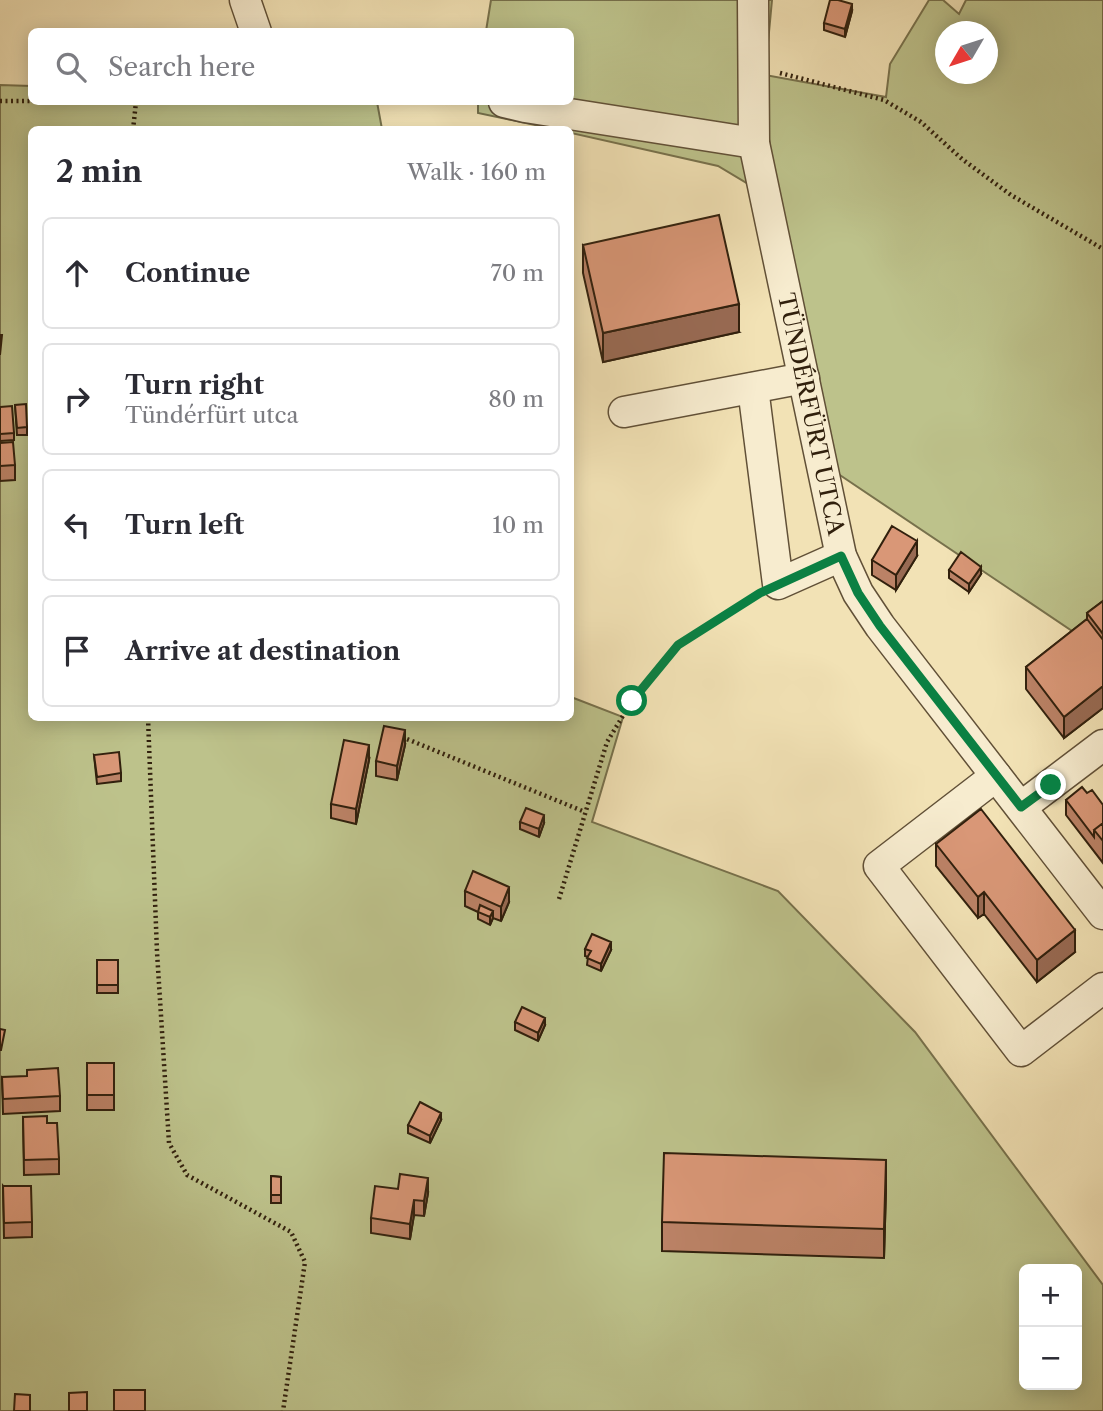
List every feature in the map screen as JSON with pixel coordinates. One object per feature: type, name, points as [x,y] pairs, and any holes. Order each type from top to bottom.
[{"type":"street","points":[[245,0],[255,28]]},
{"type":"street","name":"TÜNDÉRFÜRT UTCA","points":[[753,0],[754,143],[841,556],[858,593],[880,626],[1103,914]]},
{"type":"street","points":[[517,105],[754,143]]},
{"type":"street","points":[[624,412],[804,378]]},
{"type":"street","points":[[753,388],[778,584],[841,556]]},
{"type":"street","points":[[1021,807],[1103,745]]},
{"type":"street","points":[[996,776],[879,866],[1021,1051],[1103,988]]},
{"type":"path","points":[[752,66],[884,100],[921,122],[962,159],[1011,195],[1103,249]]},
{"type":"path","points":[[0,101],[28,101]]},
{"type":"path","points":[[133,126],[136,105]]},
{"type":"path","points":[[559,899],[607,742],[632,701],[678,645],[778,584]]},
{"type":"path","points":[[148,721],[157,952],[169,1143],[187,1175],[291,1232],[305,1262],[283,1411]]},
{"type":"path","points":[[400,736],[585,812]]},
{"type":"green space","points":[[491,0],[772,0],[765,75],[886,97],[890,64],[929,0],[943,0],[959,14],[966,0],[1103,0],[1103,629],[1087,641],[813,457],[753,187],[718,166],[574,134],[574,126],[540,126],[478,113],[478,105],[574,105],[574,28],[486,28]]},
{"type":"green space","points":[[0,85],[28,86],[28,105],[378,105],[381,126],[28,126],[28,721],[574,721],[574,698],[623,717],[592,822],[778,891],[915,1032],[1103,1285],[1103,1411],[0,1411]]},
{"type":"building","points":[[830,0],[852,4],[845,29],[824,23]]},
{"type":"building","points":[[719,215],[739,304],[603,333],[583,245]]},
{"type":"building","points":[[26,404],[27,427],[17,428],[15,405]]},
{"type":"building","points":[[12,406],[14,433],[0,434],[0,407]]},
{"type":"building","points":[[13,442],[15,465],[0,466],[0,443]]},
{"type":"building","points":[[892,526],[917,541],[896,575],[872,560]]},
{"type":"building","points":[[961,552],[981,567],[969,584],[949,570]]},
{"type":"building","points":[[1103,601],[1103,634],[1087,613]]},
{"type":"building","points":[[1087,619],[1103,640],[1103,686],[1064,717],[1026,667]]},
{"type":"building","points":[[384,726],[405,730],[397,766],[376,761]]},
{"type":"building","points":[[344,740],[369,745],[356,809],[331,804]]},
{"type":"building","points":[[119,752],[121,773],[97,777],[94,755]]},
{"type":"building","points":[[1082,787],[1087,793],[1092,790],[1103,805],[1103,823],[1094,830],[1094,837],[1066,800]]},
{"type":"building","points":[[526,808],[544,815],[539,829],[520,822]]},
{"type":"building","points":[[981,809],[1075,930],[1037,960],[984,892],[978,897],[936,844]]},
{"type":"building","points":[[1103,823],[1103,841],[1094,830]]},
{"type":"building","points":[[473,871],[509,887],[501,907],[465,891]]},
{"type":"building","points":[[480,905],[493,911],[490,917],[478,912]]},
{"type":"building","points":[[592,934],[611,942],[601,964],[587,958],[591,951],[585,949]]},
{"type":"building","points":[[97,960],[118,960],[118,985],[97,985]]},
{"type":"building","points":[[522,1007],[545,1018],[538,1033],[515,1022]]},
{"type":"building","points":[[0,1029],[5,1030],[1,1050],[0,1050]]},
{"type":"building","points":[[87,1063],[114,1063],[114,1095],[87,1095]]},
{"type":"building","points":[[58,1068],[60,1096],[3,1099],[2,1077],[27,1076],[27,1070]]},
{"type":"building","points":[[420,1102],[441,1113],[430,1136],[408,1125]]},
{"type":"building","points":[[47,1116],[47,1123],[57,1123],[59,1159],[24,1160],[23,1117]]},
{"type":"building","points":[[664,1153],[886,1160],[884,1229],[662,1222]]},
{"type":"building","points":[[400,1174],[428,1178],[424,1201],[414,1200],[410,1224],[371,1218],[375,1186],[398,1189]]},
{"type":"building","points":[[271,1176],[281,1177],[281,1195],[271,1195]]},
{"type":"building","points":[[3,1186],[31,1186],[32,1222],[4,1223]]},
{"type":"building","points":[[114,1390],[145,1390],[145,1411],[114,1411]]},
{"type":"building","points":[[87,1392],[87,1411],[69,1411],[69,1393]]},
{"type":"building","points":[[15,1394],[30,1395],[30,1411],[14,1411]]},
{"type":"route","points":[[632,701],[678,645],[760,593],[841,556],[858,593],[880,626],[1021,807],[1051,785]]}]
